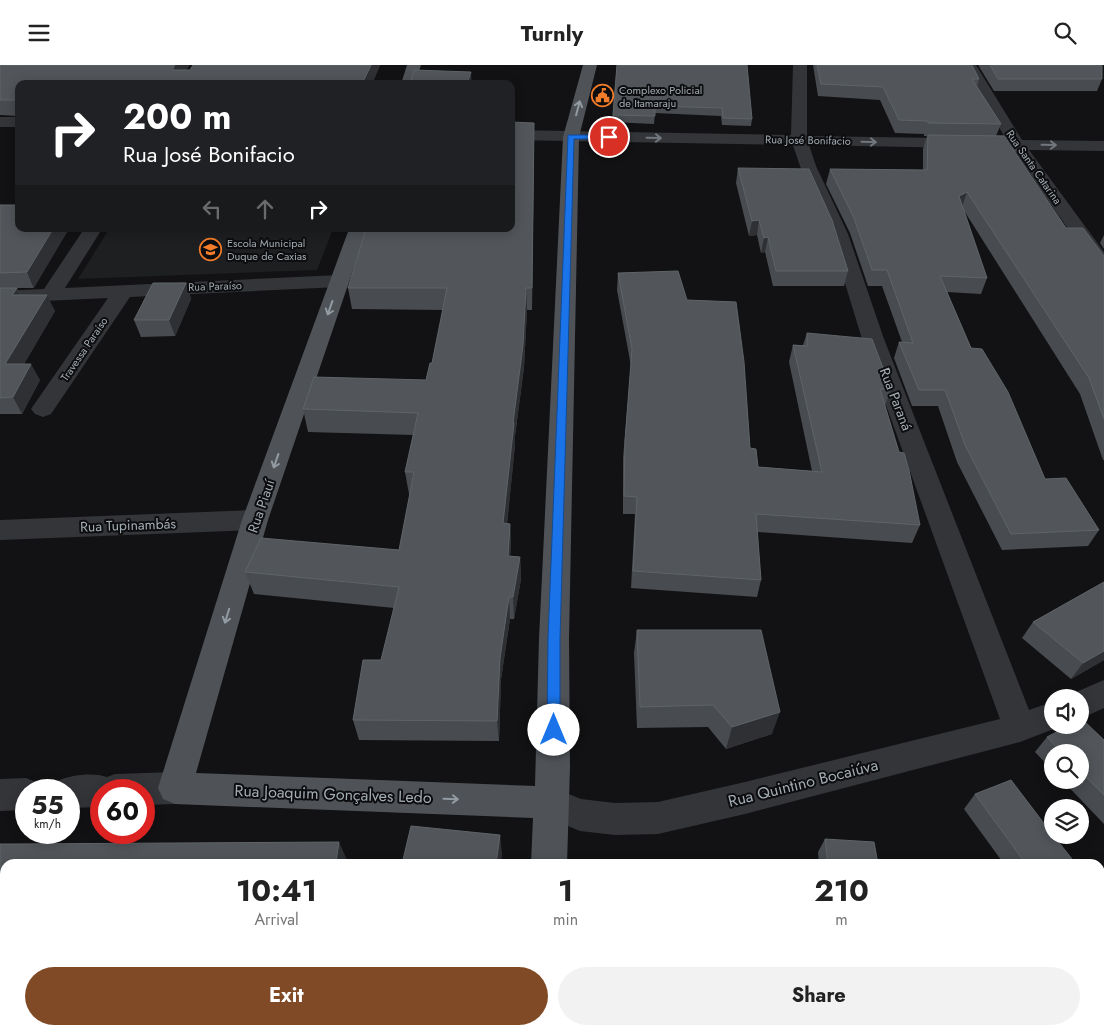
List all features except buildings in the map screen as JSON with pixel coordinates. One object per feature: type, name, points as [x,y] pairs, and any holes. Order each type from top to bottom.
[{"type":"main road","points":[[409,80],[414,65]]},
{"type":"main road","points":[[549,859],[553,767],[554,629],[571,137],[590,65]]},
{"type":"main road","name":"Rua Piauí","points":[[175,788],[255,520],[357,232]]},
{"type":"main road","name":"Rua Joaquim Gonçalves Ledo","points":[[175,788],[551,803]]},
{"type":"street","name":"Rua Paraná","points":[[800,65],[799,140],[808,166],[838,234],[873,339],[1020,728]]},
{"type":"street","name":"Rua Santa Catarina","points":[[969,65],[1017,144],[1104,266]]},
{"type":"street","points":[[0,122],[15,122]]},
{"type":"street","name":"Rua José Bonifacio","points":[[515,135],[1104,146]]},
{"type":"street","points":[[51,294],[91,232]]},
{"type":"street","name":"Rua Paraíso","points":[[0,297],[124,289],[340,281]]},
{"type":"street","name":"Travessa Paraíso","points":[[43,409],[124,289]]},
{"type":"street","name":"Rua Tupinambás","points":[[0,530],[255,520]]},
{"type":"street","points":[[1089,700],[1104,693]]},
{"type":"street","name":"Rua Quintino Bocaiúva","points":[[551,803],[580,815],[615,819],[658,818],[745,798],[1020,728],[1044,719]]},
{"type":"street","name":"Rua Joaquim Gonçalves Ledo","points":[[155,789],[175,788]]},
{"type":"street","points":[[0,795],[15,794]]},
{"type":"shaded area","name":"Escola Municipal Duque de Caxias","points":[[107,232],[332,232],[317,270],[78,279]]},
{"type":"place","name":"Complexo Policial de Itamaraju","points":[[603,96]]},
{"type":"place","name":"Escola Municipal Duque de Caxias","points":[[211,249]]},
{"type":"route","points":[[554,730],[554,639],[571,137],[609,137]]}]
